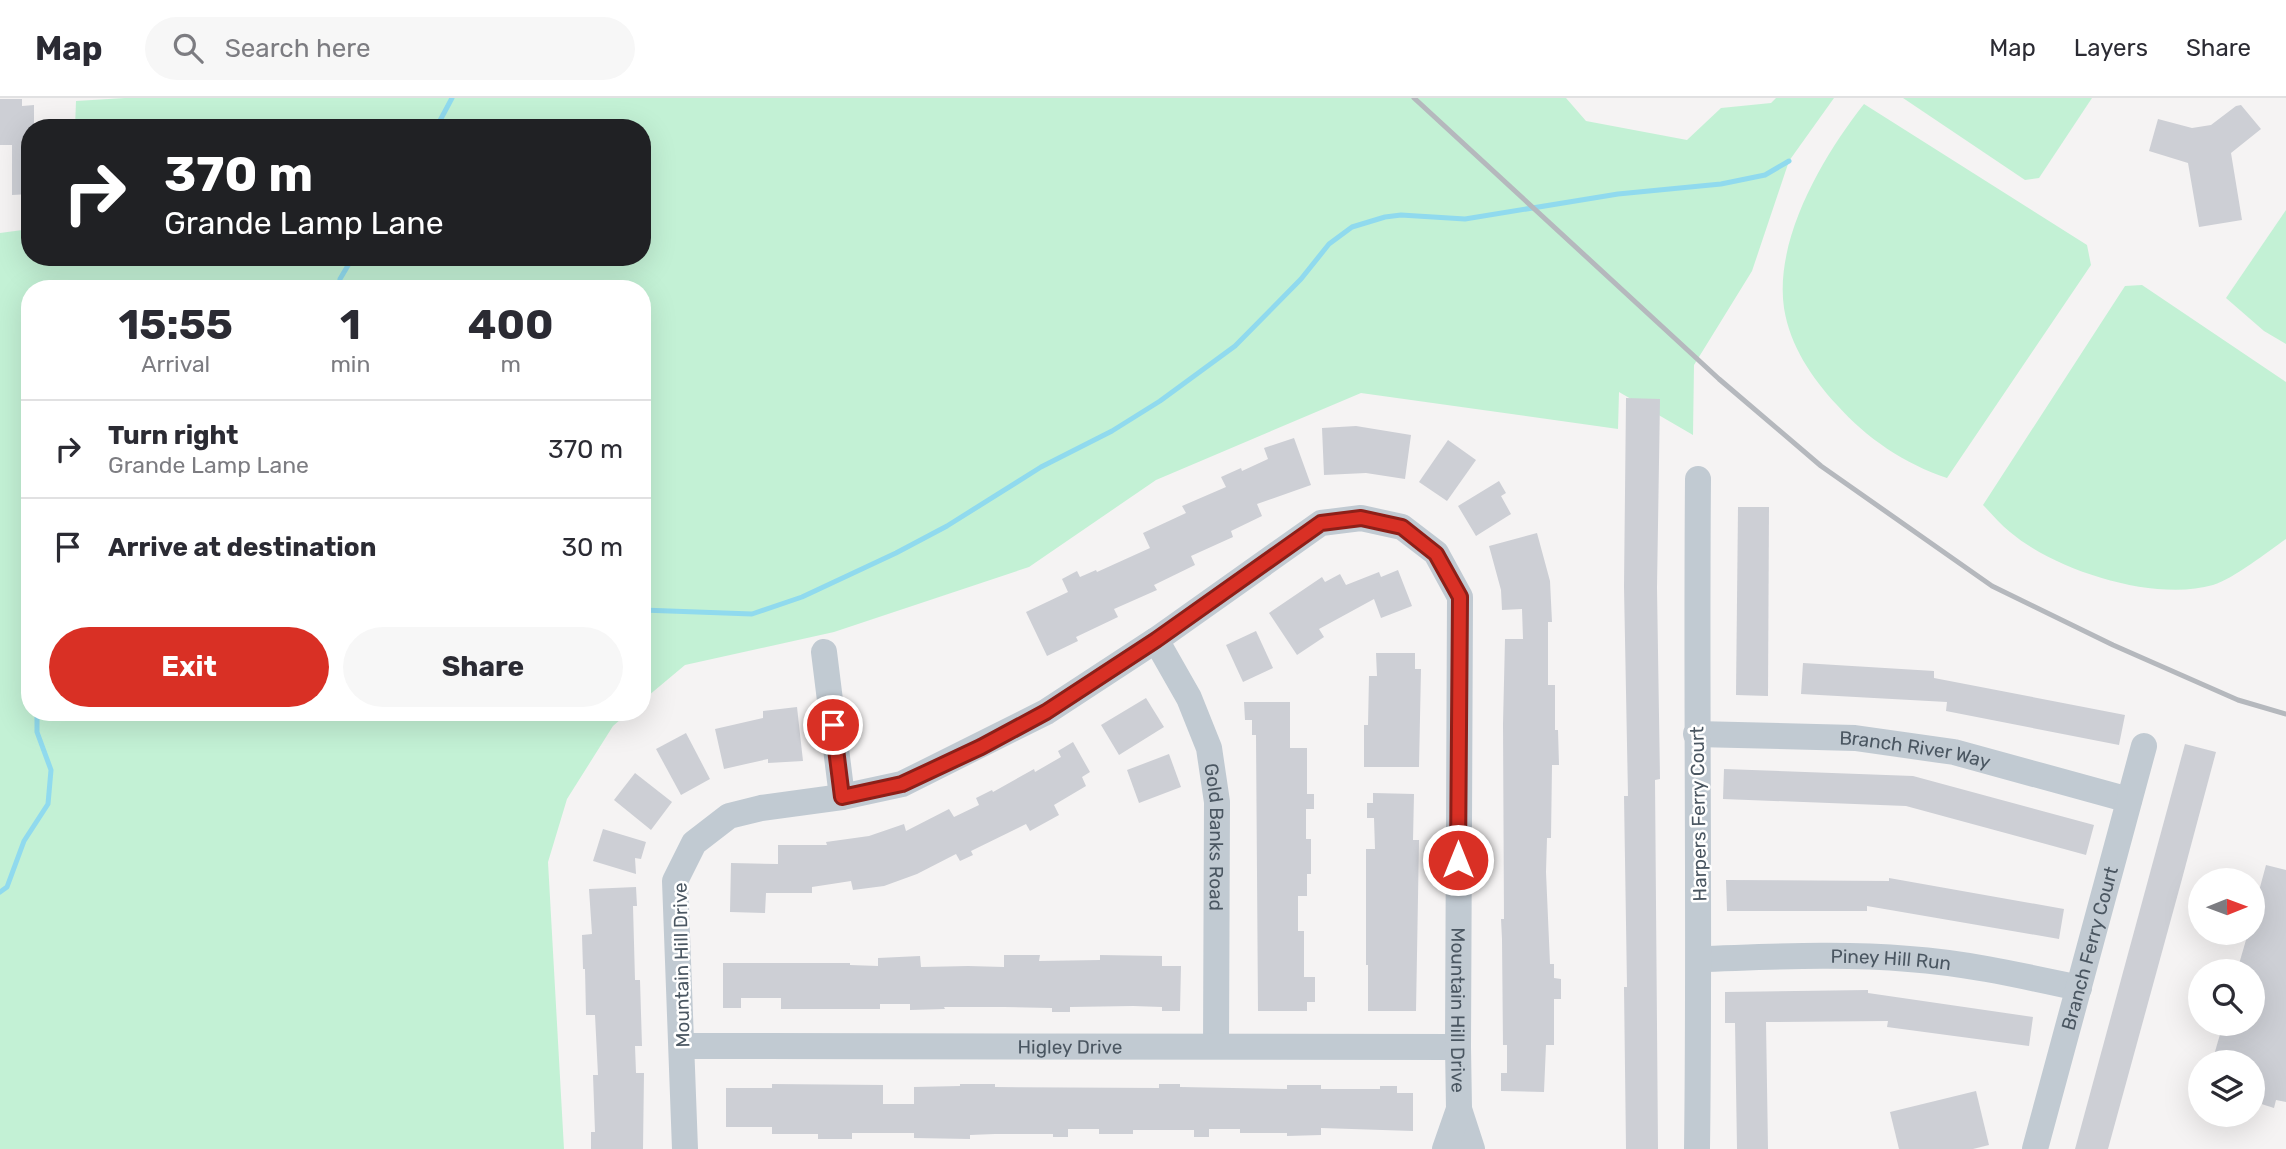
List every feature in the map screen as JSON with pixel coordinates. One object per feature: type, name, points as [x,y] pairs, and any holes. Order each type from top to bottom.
[{"type":"street","name":"Harpers Ferry Court","points":[[1697,1149],[1700,959],[1696,734],[1698,479]]},
{"type":"street","name":"Mountain Hill Drive","points":[[685,1149],[675,881],[694,843],[729,816],[902,784],[981,747],[1046,712],[1156,640],[1321,523],[1361,518],[1402,527],[1436,554],[1460,597],[1459,1109],[1472,1149]]},
{"type":"street","name":"Gold Banks Road","points":[[1156,640],[1189,698],[1209,748],[1217,802],[1216,1046]]},
{"type":"street","points":[[824,652],[842,797]]},
{"type":"street","name":"Branch River Way","points":[[1696,734],[1855,738],[1942,750],[2129,800]]},
{"type":"street","name":"Branch Ferry Court","points":[[2035,1149],[2144,746]]},
{"type":"street","name":"Piney Hill Run","points":[[1700,959],[1841,955],[1910,959],[2000,971],[2079,988]]},
{"type":"street","name":"Higley Drive","points":[[682,1046],[1458,1047]]},
{"type":"street","name":"Mountain Hill Drive","points":[[1445,1149],[1459,1109]]},
{"type":"green space","points":[[125,98],[1566,98],[1586,121],[1687,140],[1721,108],[1771,103],[1776,98],[1834,98],[1789,161],[1752,271],[1694,365],[1693,435],[1619,392],[1618,429],[1361,393],[1156,480],[1029,567],[834,632],[685,665],[651,693],[651,280],[21,280],[21,721],[619,721],[567,799],[548,862],[564,1149],[0,1149],[0,233],[21,230],[21,266],[651,266],[651,119],[75,119],[76,101]]},
{"type":"green space","points":[[1903,98],[2092,98],[2039,178],[2025,180]]},
{"type":"green space","points":[[1864,104],[2087,245],[2091,265],[1947,478],[1887,449],[1848,417],[1811,372],[1797,348],[1787,322],[1783,282],[1794,227],[1818,173]]},
{"type":"green space","points":[[2286,210],[2286,344],[2264,331],[2226,298]]},
{"type":"green space","points":[[2142,285],[2286,382],[2286,539],[2241,571],[2213,585],[2190,589],[2135,586],[2079,570],[2030,546],[2006,529],[1983,505],[2125,286]]},
{"type":"building","points":[[0,99],[22,99],[22,106],[34,105],[34,119],[21,119],[21,194],[12,195],[12,145],[0,145]]},
{"type":"building","points":[[2241,105],[2261,129],[2231,153],[2242,220],[2199,227],[2188,163],[2149,151],[2158,119],[2192,128],[2211,125]]},
{"type":"building","points":[[1626,398],[1660,399],[1657,588],[1660,779],[1655,780],[1658,1149],[1626,1149]]},
{"type":"building","points":[[1356,426],[1411,435],[1405,479],[1366,473],[1324,475],[1322,428]]},
{"type":"building","points":[[1294,438],[1311,485],[1257,504],[1262,516],[1231,531],[1233,537],[1191,556],[1195,565],[1154,585],[1157,590],[1114,609],[1118,617],[1076,637],[1078,641],[1047,656],[1026,612],[1068,592],[1062,579],[1077,571],[1080,577],[1096,570],[1097,572],[1150,548],[1143,533],[1186,513],[1182,506],[1226,487],[1221,477],[1268,459],[1264,448]]},
{"type":"building","points":[[1448,440],[1476,460],[1447,501],[1419,482]]},
{"type":"building","points":[[1499,481],[1506,493],[1501,496],[1511,514],[1476,536],[1458,506]]},
{"type":"building","points":[[1738,507],[1769,507],[1768,696],[1736,695]]},
{"type":"building","points":[[1537,533],[1550,581],[1552,622],[1548,622],[1548,685],[1555,685],[1555,730],[1558,730],[1559,765],[1552,765],[1551,838],[1547,838],[1546,872],[1550,964],[1554,964],[1554,978],[1561,979],[1561,999],[1554,999],[1554,1045],[1546,1045],[1544,1092],[1501,1091],[1501,1073],[1507,1073],[1507,1045],[1503,1045],[1501,919],[1504,919],[1505,639],[1523,639],[1522,609],[1502,610],[1501,590],[1489,546]]},
{"type":"building","points":[[1398,570],[1412,606],[1381,618],[1374,599],[1319,629],[1324,637],[1297,655],[1269,613],[1322,577],[1325,582],[1340,574],[1346,585],[1379,572],[1381,577]]},
{"type":"building","points":[[1256,631],[1273,668],[1243,682],[1226,645]]},
{"type":"building","points":[[1376,653],[1415,653],[1415,669],[1421,669],[1419,767],[1364,767],[1364,725],[1368,725],[1369,676],[1377,676]]},
{"type":"building","points":[[1803,663],[1934,671],[1934,678],[2125,715],[2119,745],[1946,711],[1947,702],[1801,694]]},
{"type":"building","points":[[1146,698],[1164,727],[1119,755],[1101,725]]},
{"type":"building","points":[[1244,702],[1290,702],[1290,748],[1307,748],[1307,794],[1314,794],[1314,809],[1306,809],[1306,839],[1311,839],[1311,874],[1307,874],[1307,896],[1298,896],[1298,931],[1304,931],[1304,977],[1315,977],[1315,1002],[1307,1002],[1307,1011],[1258,1011],[1256,735],[1252,735],[1252,720],[1245,720]]},
{"type":"building","points":[[797,707],[803,761],[768,763],[768,759],[724,769],[715,729],[763,718],[763,711]]},
{"type":"building","points":[[686,733],[710,779],[681,795],[656,749]]},
{"type":"building","points":[[1073,742],[1090,772],[1082,777],[1086,786],[1054,805],[1059,815],[1030,831],[1026,824],[971,851],[973,855],[960,861],[956,854],[917,874],[884,886],[853,890],[851,881],[812,887],[812,893],[766,893],[765,913],[730,912],[731,863],[778,864],[778,845],[827,845],[826,842],[869,836],[904,824],[906,831],[949,809],[954,817],[979,805],[976,798],[992,790],[993,792],[1034,769],[1035,772],[1061,757],[1058,751]]},
{"type":"building","points":[[2185,744],[2216,752],[2182,879],[2108,1149],[2075,1149]]},
{"type":"building","points":[[1169,754],[1181,787],[1139,803],[1127,770]]},
{"type":"building","points":[[1724,769],[1913,776],[2094,825],[2086,855],[1906,806],[1723,799]]},
{"type":"building","points":[[635,773],[672,802],[651,830],[614,800]]},
{"type":"building","points":[[1373,793],[1414,794],[1413,840],[1419,840],[1416,1011],[1368,1011],[1366,849],[1375,849],[1374,818],[1367,818],[1367,803],[1373,803]]},
{"type":"building","points":[[603,829],[646,842],[641,859],[635,858],[636,874],[593,861]]},
{"type":"building","points":[[2266,865],[2286,870],[2286,1102],[2276,1100],[2274,1108],[2265,1105],[2265,1050],[2215,1050],[2220,1036],[2265,1036],[2265,959],[2240,959],[2245,945],[2265,945]]},
{"type":"building","points":[[1889,878],[2064,909],[2059,939],[1867,906],[1867,911],[1727,911],[1726,880],[1889,881]]},
{"type":"building","points":[[636,887],[637,906],[633,906],[635,980],[640,980],[642,1046],[635,1046],[636,1073],[644,1073],[643,1149],[591,1149],[591,1132],[595,1132],[593,1075],[598,1075],[595,1015],[586,1015],[583,969],[582,935],[592,934],[589,889]]},
{"type":"building","points":[[1004,955],[1040,955],[1039,961],[1100,960],[1100,955],[1162,956],[1162,966],[1181,966],[1180,1011],[1133,1006],[1070,1007],[1070,1012],[1052,1012],[1052,1008],[1004,1007],[910,1010],[910,1004],[880,1004],[880,1009],[781,1009],[781,998],[741,998],[741,1008],[723,1008],[723,963],[850,963],[878,966],[878,958],[920,956],[921,967],[1004,967]]},
{"type":"building","points":[[1868,990],[1868,993],[2033,1017],[2029,1046],[1887,1027],[1888,1021],[1766,1022],[1768,1149],[1737,1149],[1735,1023],[1725,1023],[1725,992]]},
{"type":"building","points":[[772,1084],[883,1085],[883,1104],[914,1104],[914,1087],[960,1084],[995,1084],[995,1087],[1159,1088],[1159,1084],[1180,1084],[1180,1087],[1287,1089],[1287,1085],[1321,1085],[1321,1089],[1380,1089],[1380,1086],[1397,1086],[1397,1093],[1413,1093],[1413,1131],[1321,1128],[1321,1135],[1287,1136],[1287,1133],[1240,1133],[1240,1129],[1209,1129],[1209,1137],[1194,1137],[1194,1130],[1133,1130],[1133,1134],[1099,1134],[1099,1129],[1068,1129],[1068,1137],[1053,1137],[1053,1134],[995,1134],[970,1135],[970,1139],[914,1138],[914,1133],[852,1133],[852,1139],[818,1139],[818,1134],[772,1134],[772,1127],[726,1127],[726,1088],[772,1088]]},
{"type":"building","points":[[1976,1091],[1989,1145],[1973,1149],[1899,1149],[1890,1112]]},
{"type":"waterway","points":[[441,119],[452,98]]},
{"type":"waterway","points":[[651,610],[752,614],[802,597],[947,526],[1041,467],[1112,431],[1160,401],[1235,346],[1301,279],[1329,244],[1352,227],[1401,215],[1465,219],[1618,194],[1721,184],[1765,175],[1789,161]]},
{"type":"waterway","points":[[340,280],[348,266]]},
{"type":"waterway","points":[[0,892],[7,887],[24,841],[48,804],[51,770],[37,732],[37,721]]},
{"type":"railway","points":[[1414,98],[1719,379],[1821,466],[1992,586],[2113,645],[2238,700],[2286,714]]},
{"type":"route","points":[[833,725],[842,797],[902,784],[981,747],[1046,712],[1156,640],[1321,523],[1361,518],[1402,527],[1436,554],[1460,597],[1458,860]]}]
